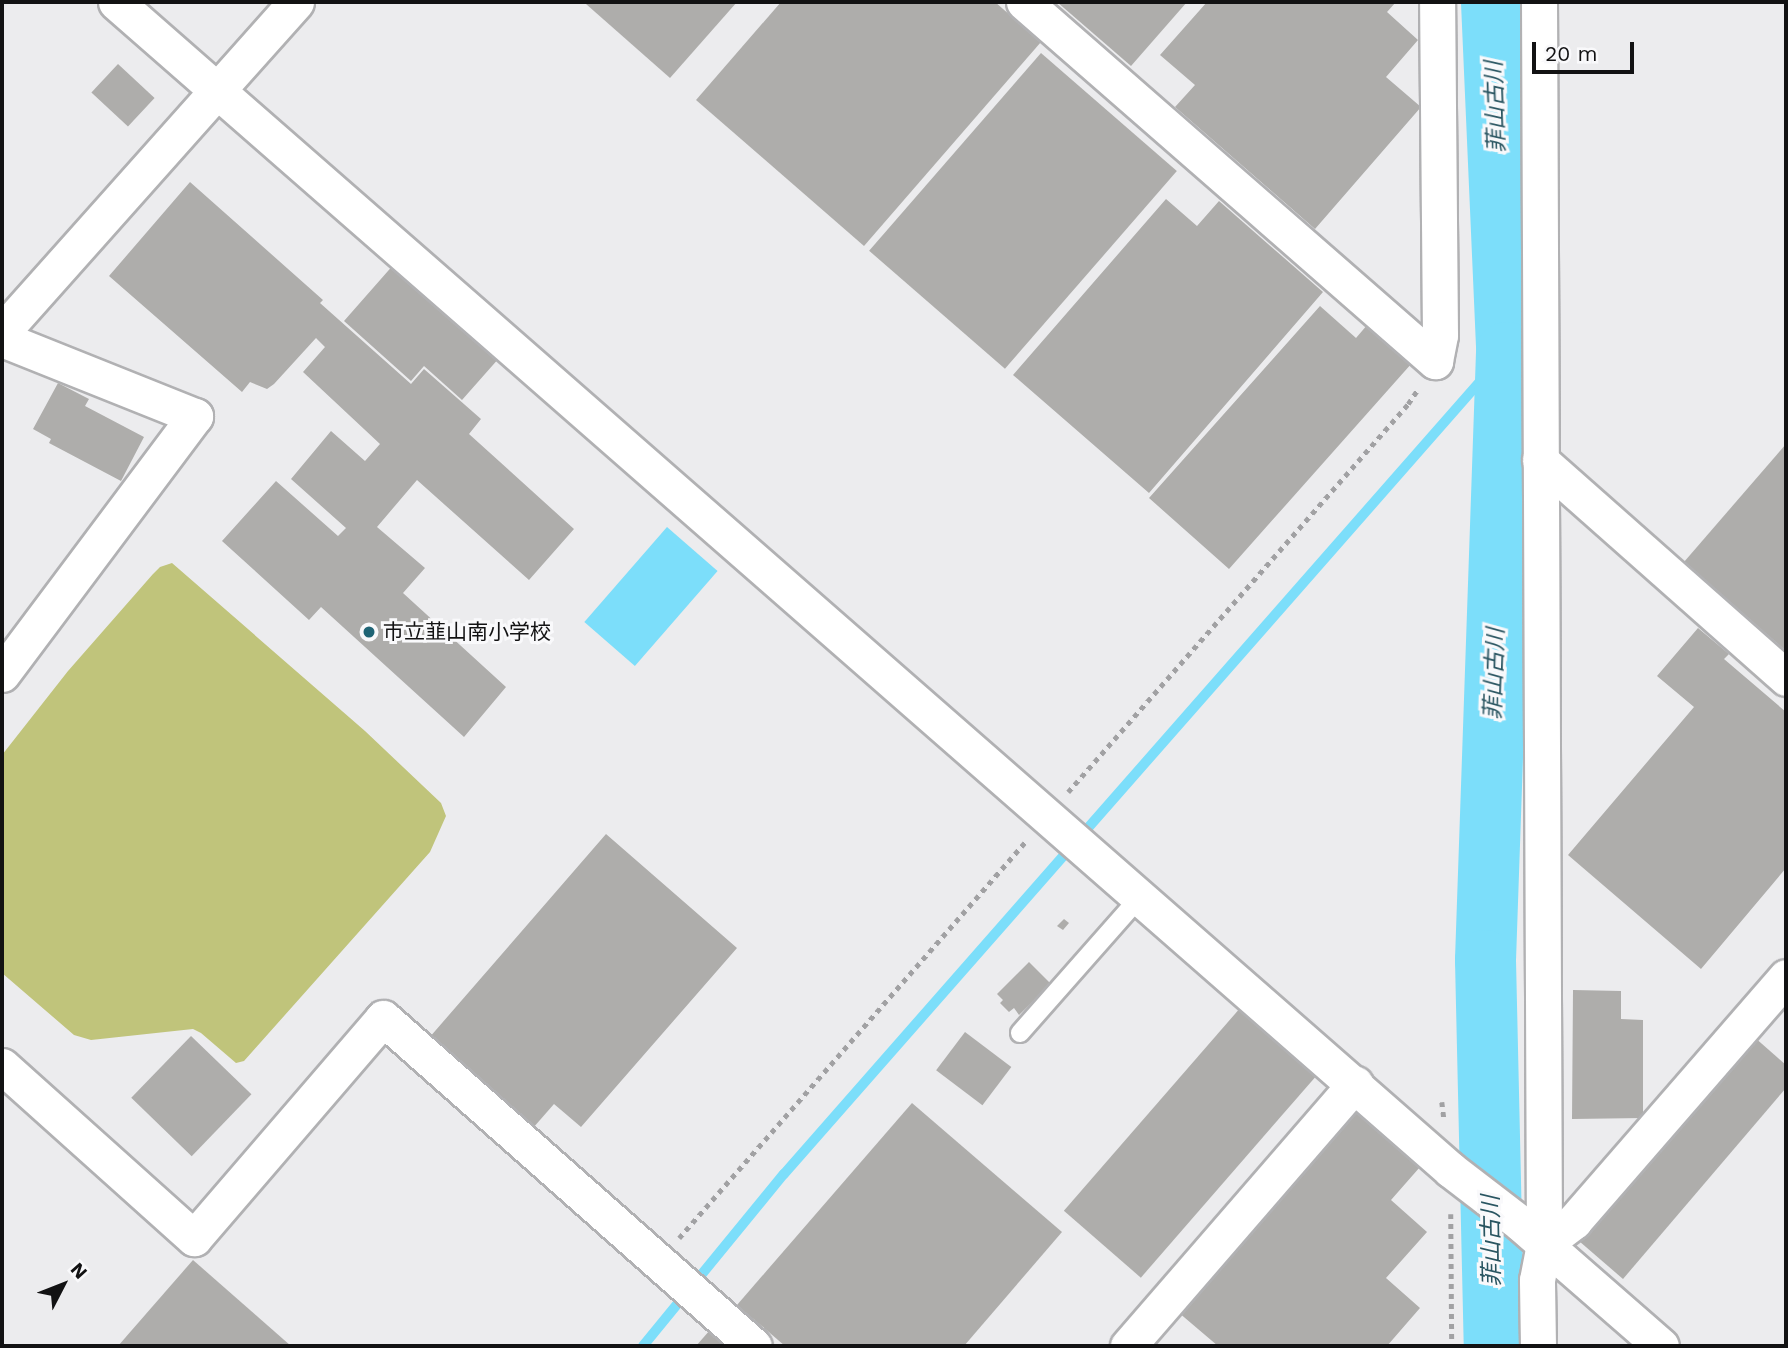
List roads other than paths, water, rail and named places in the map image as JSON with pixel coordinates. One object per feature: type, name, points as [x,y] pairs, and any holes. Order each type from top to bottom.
[{"type":"street","points":[[116,2],[1457,1175],[1532,1233],[1661,1346]]},
{"type":"street","points":[[2,332],[296,2]]},
{"type":"street","points":[[1024,2],[1435,361],[1440,335],[1437,2]]},
{"type":"street","points":[[1538,1346],[1538,1280],[1532,1233],[1540,460],[1539,2]]},
{"type":"street","points":[[2,339],[195,416],[2,674]]},
{"type":"street","points":[[1540,460],[1786,678]]},
{"type":"street","points":[[1532,1233],[1574,1221],[1786,977]]},
{"type":"street","points":[[2,1066],[194,1238],[383,1018],[754,1346]]},
{"type":"street","points":[[1128,1346],[1356,1084]]},
{"type":"lane","points":[[1020,1033],[1140,897]]},
{"type":"water","points":[[667,527],[718,571],[635,666],[584,622]]},
{"type":"waterway","name":"菲山古川","points":[[1491,2],[1506,352],[1485,960],[1494,1346]]},
{"type":"waterway","points":[[643,1346],[784,1174],[1506,352]]},
{"type":"place","name":"市立韮山南小学校","points":[[369,632]]}]
